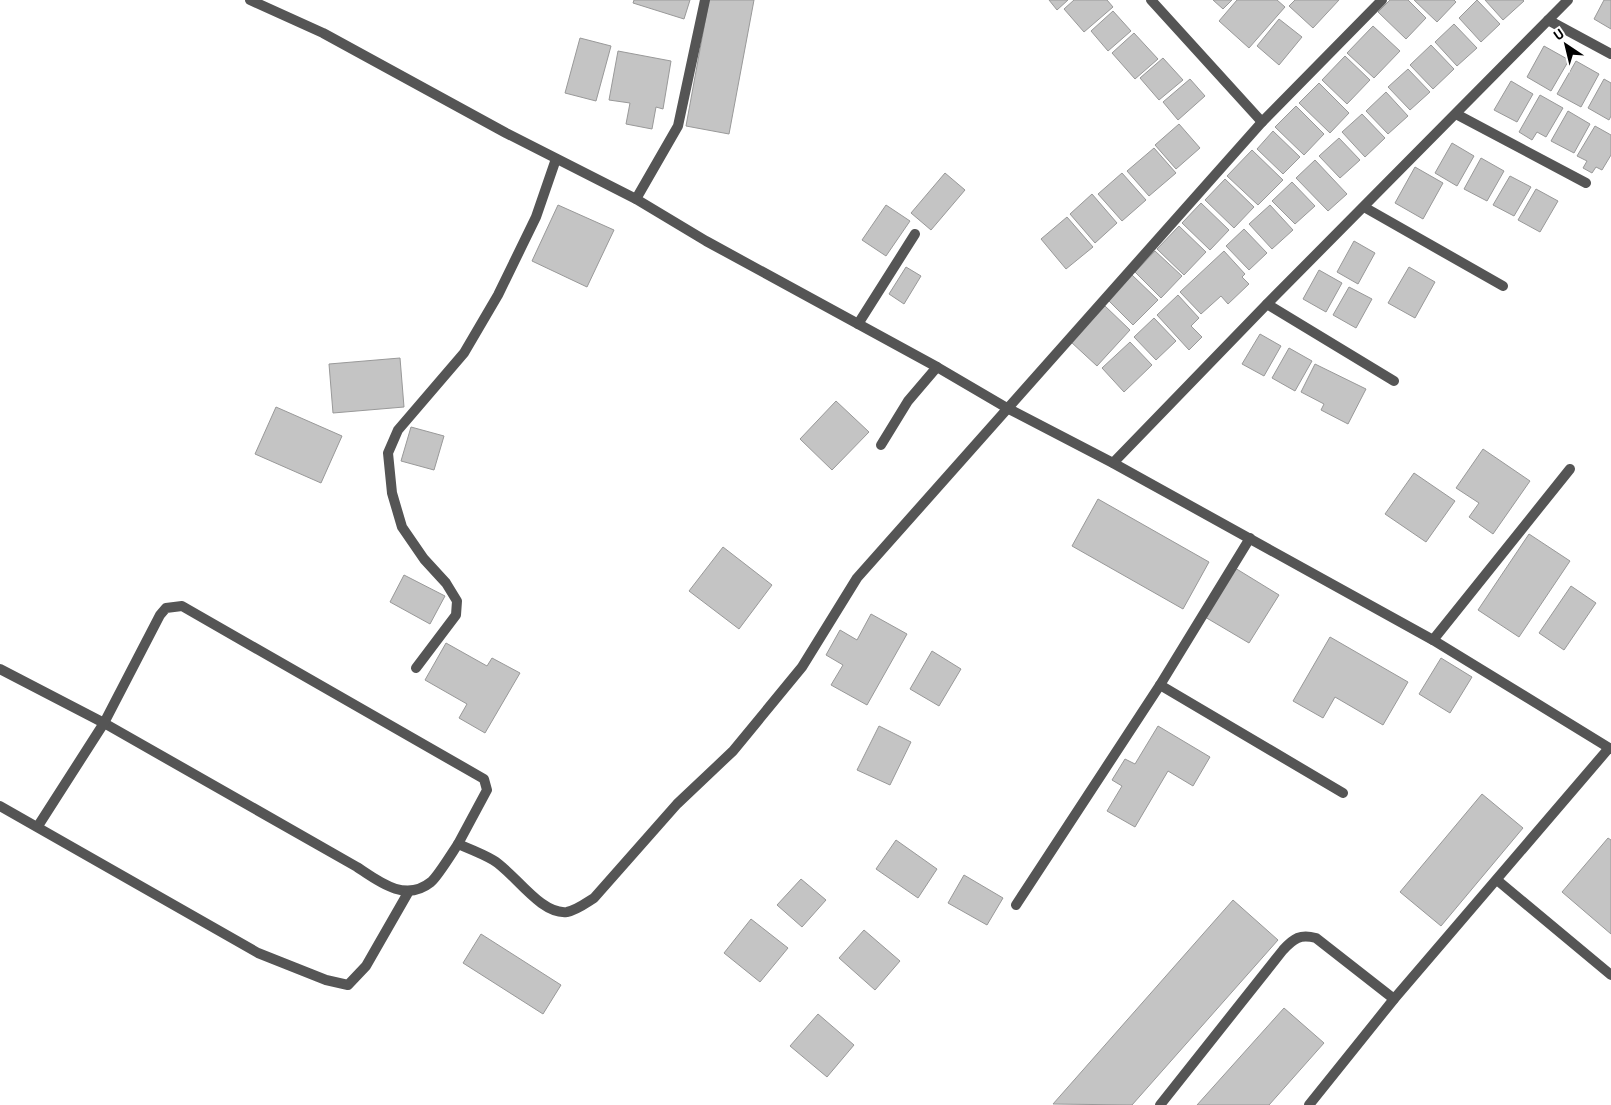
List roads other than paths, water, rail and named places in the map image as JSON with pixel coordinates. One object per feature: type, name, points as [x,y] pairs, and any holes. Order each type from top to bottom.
[{"type":"street","points":[[250,0],[324,33],[506,133],[636,199],[706,241],[937,367],[1007,408],[1113,463],[1433,640],[1610,749],[1394,999],[1309,1105]]},
{"type":"street","points":[[636,199],[678,126],[705,0]]},
{"type":"street","points":[[1150,0],[1262,122]]},
{"type":"street","points":[[458,844],[494,860],[536,900],[554,910],[567,912],[594,898],[677,804],[733,751],[802,667],[856,578],[1262,122],[1382,0]]},
{"type":"street","points":[[1113,463],[1267,304],[1568,0]]},
{"type":"street","points":[[1548,20],[1611,54]]},
{"type":"street","points":[[1456,114],[1586,183]]},
{"type":"street","points":[[416,668],[456,615],[457,601],[446,583],[424,558],[402,526],[392,493],[388,453],[398,430],[464,353],[498,295],[536,217],[556,159]]},
{"type":"street","points":[[1364,207],[1503,286]]},
{"type":"street","points":[[858,324],[915,234]]},
{"type":"street","points":[[1267,304],[1394,381]]},
{"type":"street","points":[[881,445],[908,401],[937,367]]},
{"type":"street","points":[[1433,640],[1570,469]]},
{"type":"street","points":[[1016,905],[1160,685],[1250,538]]},
{"type":"street","points":[[0,668],[104,723],[356,866],[387,887],[409,891],[418,889],[431,882],[458,844],[487,790],[484,779],[182,606],[166,608],[160,615],[104,723],[38,826]]},
{"type":"street","points":[[1160,685],[1343,793]]},
{"type":"street","points":[[0,806],[258,952],[326,980],[348,985],[366,966],[409,891]]},
{"type":"street","points":[[1496,880],[1611,975]]},
{"type":"street","points":[[1160,1105],[1283,950],[1298,937],[1308,936],[1316,938],[1394,999]]}]
